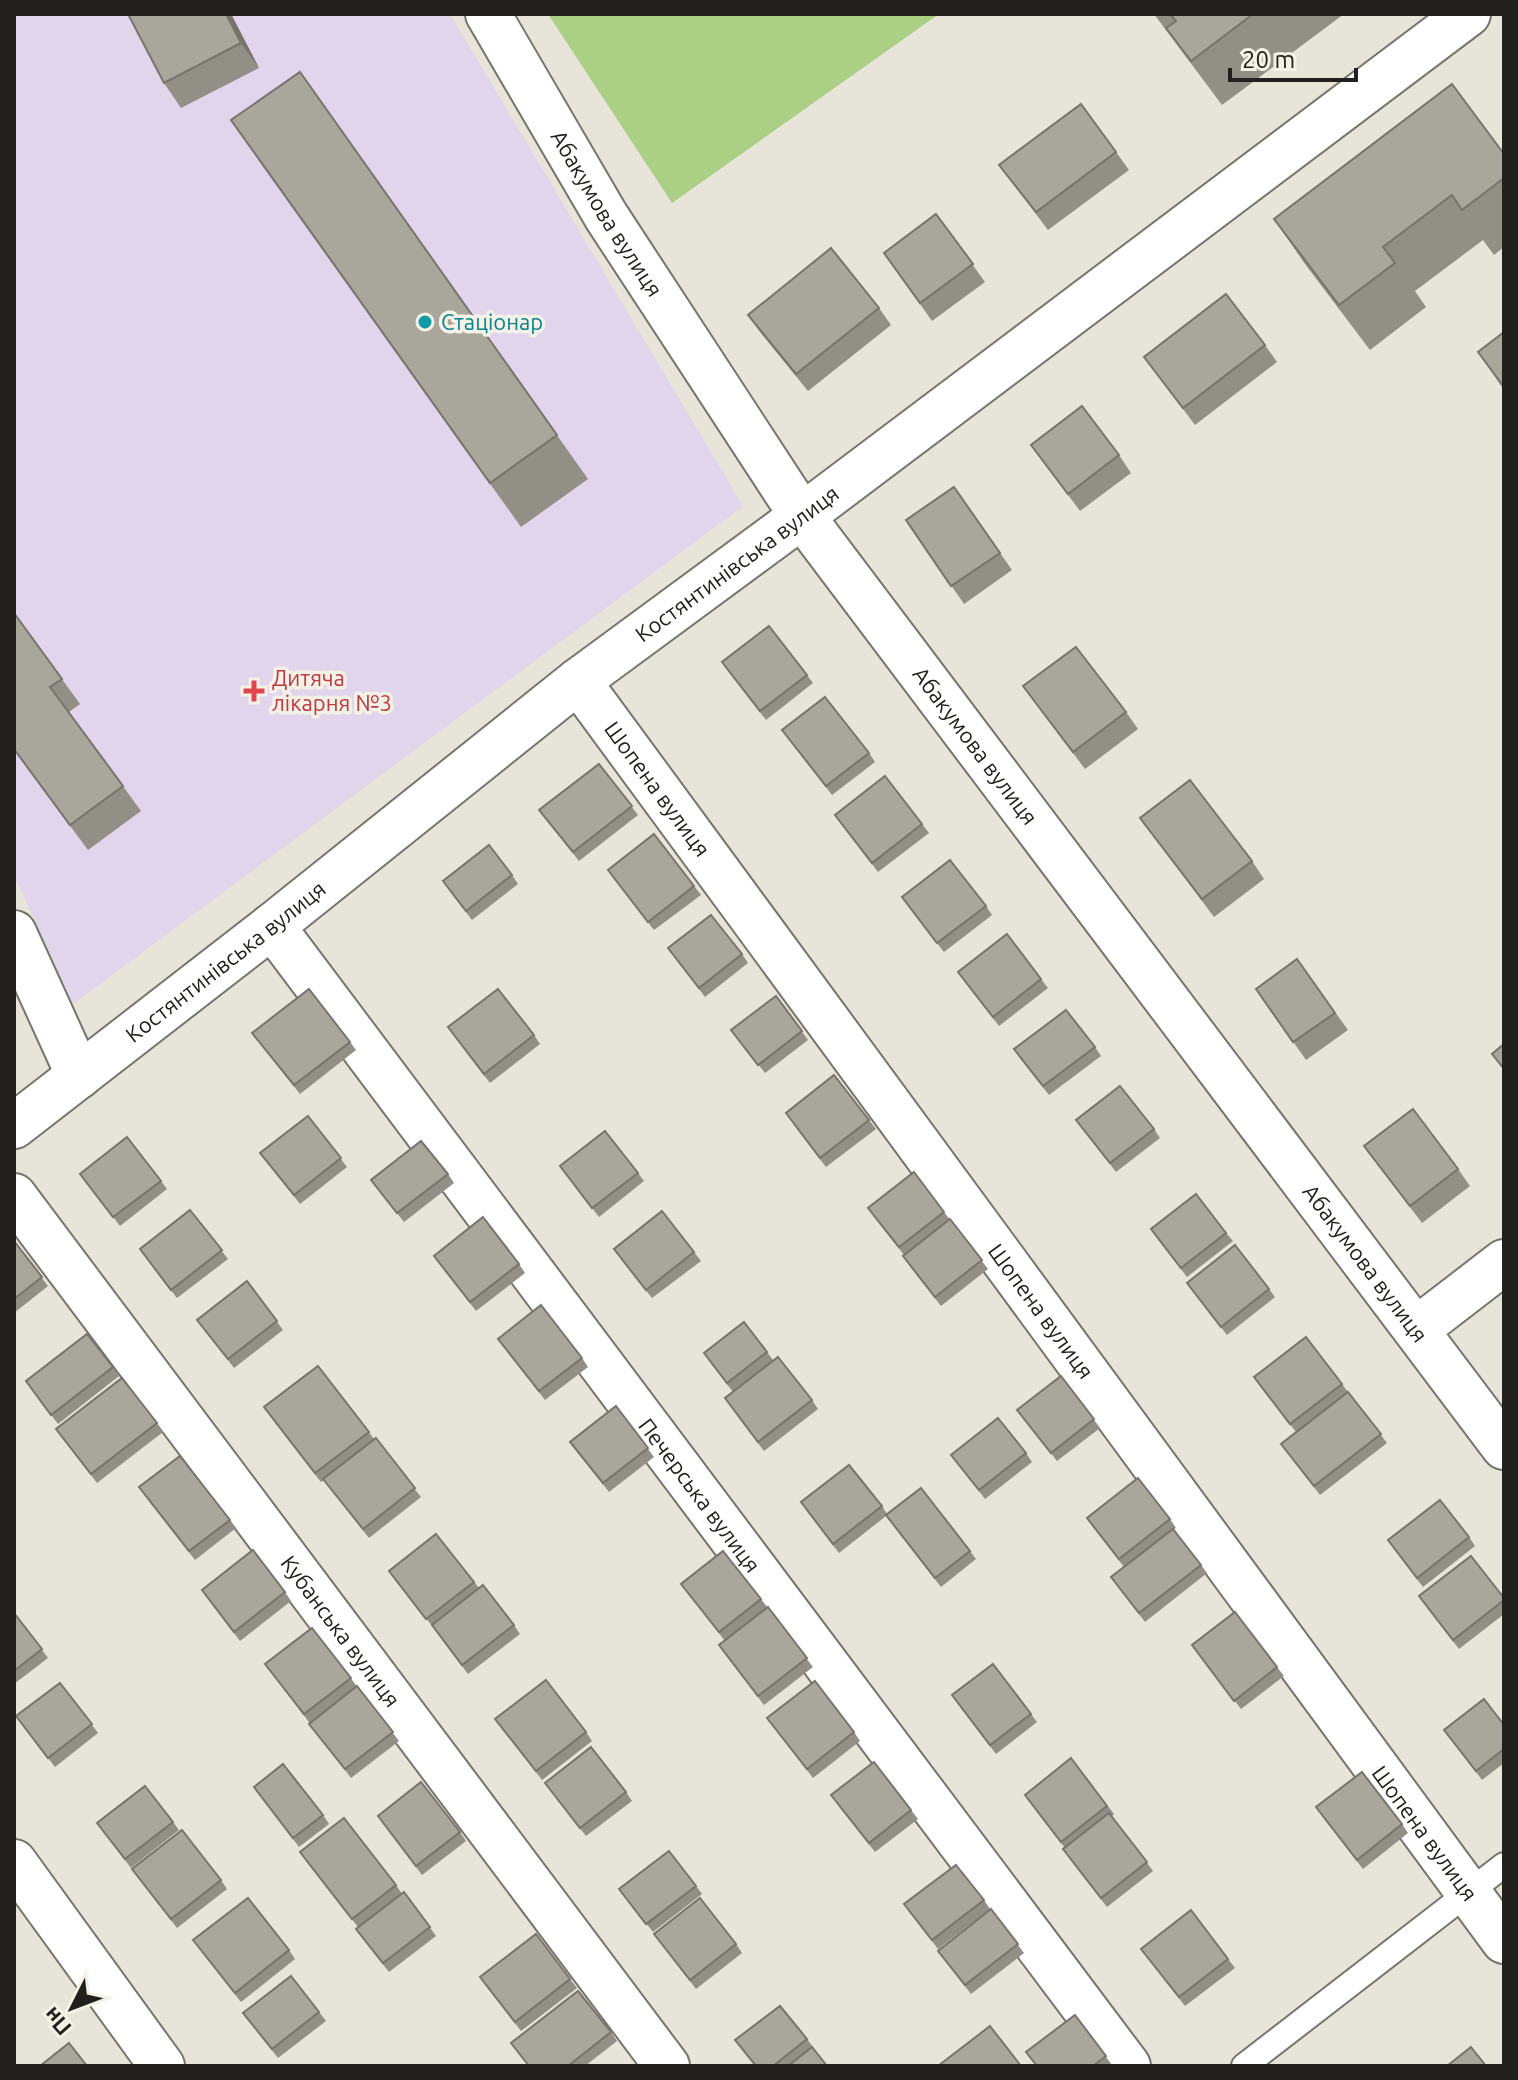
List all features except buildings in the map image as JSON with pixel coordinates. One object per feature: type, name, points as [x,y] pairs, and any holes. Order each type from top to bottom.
[{"type":"street","name":"Абакумова вулиця","points":[[488,14],[606,216],[802,516],[1504,1447]]},
{"type":"street","name":"Костянтинівська вулиця","points":[[14,1126],[272,926],[578,681],[1468,14]]},
{"type":"street","name":"Шопена вулиця","points":[[578,681],[1504,1941]]},
{"type":"street","name":"Печерська вулиця","points":[[272,926],[1128,2066]]},
{"type":"street","points":[[14,933],[79,1076]]},
{"type":"street","name":"Кубанська вулиця","points":[[14,1196],[667,2066]]},
{"type":"street","points":[[1417,1329],[1504,1262]]},
{"type":"street","points":[[14,1862],[162,2066]]},
{"type":"lane","points":[[1244,2066],[1504,1865]]},
{"type":"shaded area","name":"Дитяча лікарня №3","points":[[14,14],[450,14],[743,506],[73,1004],[14,875]]},
{"type":"green space","points":[[548,14],[939,14],[672,203]]},
{"type":"place","name":"Стаціонар","points":[[425,322]]},
{"type":"place","name":"Дитяча лікарня №3","points":[[254,691]]}]
